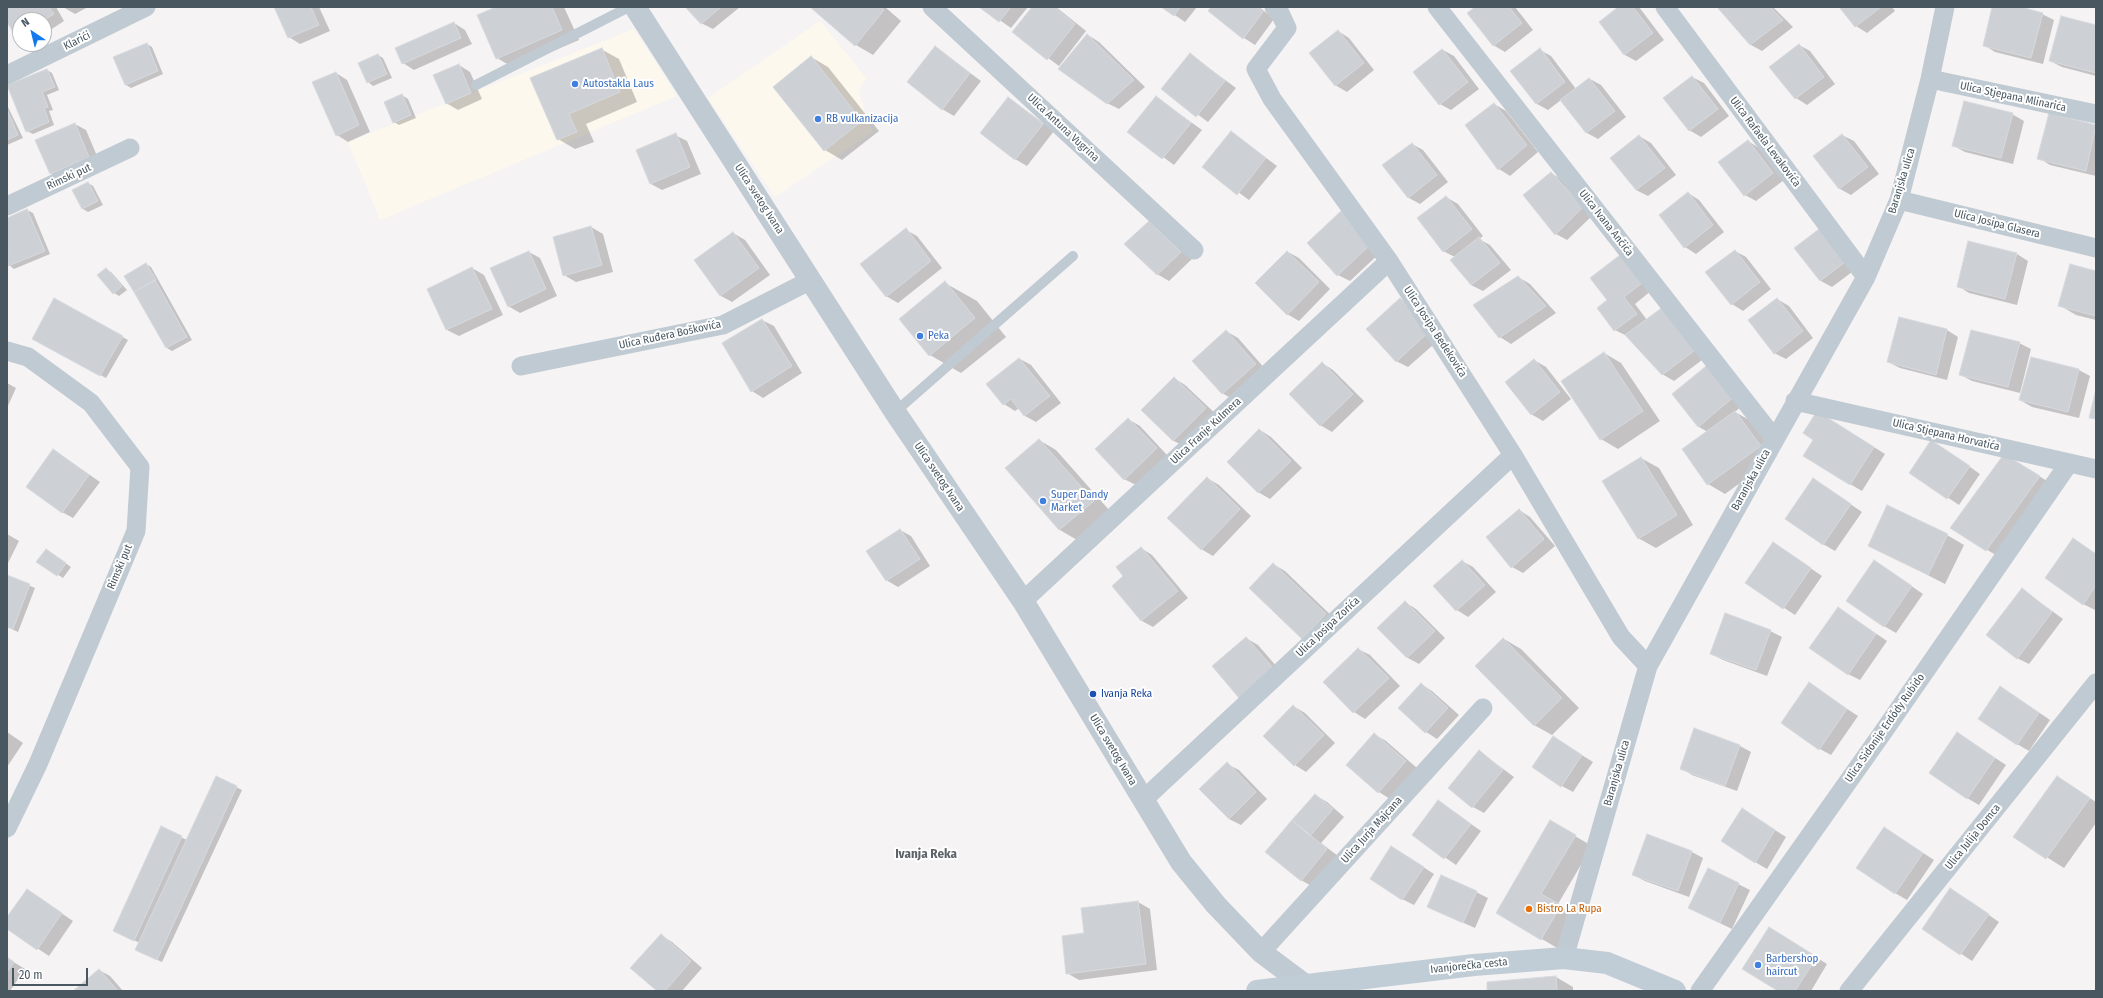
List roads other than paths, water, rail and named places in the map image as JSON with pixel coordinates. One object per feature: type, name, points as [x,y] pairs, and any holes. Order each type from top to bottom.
[{"type":"main road","name":"Ivanjorečka cesta","points":[[1257,991],[1309,988],[1474,965],[1564,958],[1607,963],[1675,991]]},
{"type":"street","name":"Klarići","points":[[7,75],[146,7]]},
{"type":"street","name":"Ulica svetog Ivana","points":[[635,7],[895,412],[1024,601],[1181,862],[1216,905],[1261,952],[1309,988]]},
{"type":"street","name":"Ulica Antuna Vugrina","points":[[932,7],[1194,250]]},
{"type":"street","name":"Ulica Josipa Bedekovića","points":[[1274,7],[1280,13],[1287,28],[1256,68],[1272,99],[1389,261],[1513,455],[1621,637],[1648,666]]},
{"type":"street","name":"Ulica Ivana Ančića","points":[[1437,7],[1774,438]]},
{"type":"street","name":"Ulica Rafaela Levakovića","points":[[1665,7],[1866,277]]},
{"type":"street","name":"Baranjska ulica","points":[[1564,958],[1648,666],[1774,438],[1866,277],[1899,200],[1930,78],[1945,7]]},
{"type":"street","name":"Ulica Stjepana Mlinarića","points":[[1930,78],[2096,114]]},
{"type":"street","name":"Rimski put","points":[[7,206],[130,148]]},
{"type":"street","name":"Ulica Josipa Glasera","points":[[1899,200],[2096,248]]},
{"type":"street","name":"Ulica Franje Kulmera","points":[[1024,601],[1389,261]]},
{"type":"street","name":"Ulica Ruđera Boškovića","points":[[521,366],[723,325],[811,280]]},
{"type":"street","name":"Rimski put","points":[[7,351],[28,357],[91,404],[140,467],[136,531],[38,764],[7,828]]},
{"type":"street","name":"Ulica Stjepana Horvatića","points":[[1795,401],[2096,469]]},
{"type":"street","name":"Ulica Josipa Zorića","points":[[1143,800],[1513,455]]},
{"type":"street","name":"Ulica Sidonije Erdődy Rubido","points":[[1700,991],[1881,735],[2069,463]]},
{"type":"street","name":"Ulica Julija Domca","points":[[1850,991],[2096,683]]},
{"type":"street","name":"Ulica Jurja Majcana","points":[[1261,952],[1483,708]]},
{"type":"lane","points":[[476,84],[629,7]]},
{"type":"lane","points":[[895,412],[1073,256]]},
{"type":"place","name":"Autostakla Laus","points":[[575,84]]},
{"type":"place","name":"RB vulkanizacija","points":[[818,119]]},
{"type":"place","name":"Peka","points":[[920,336]]},
{"type":"place","name":"Super Dandy Market","points":[[1043,501]]},
{"type":"place","name":"Ivanja Reka","points":[[1093,694]]},
{"type":"place","name":"Bistro La Rupa","points":[[1529,909]]},
{"type":"place","name":"Barbershop haircut","points":[[1758,965]]},
{"type":"district","name":"Ivanja Reka","points":[[926,854]]}]
